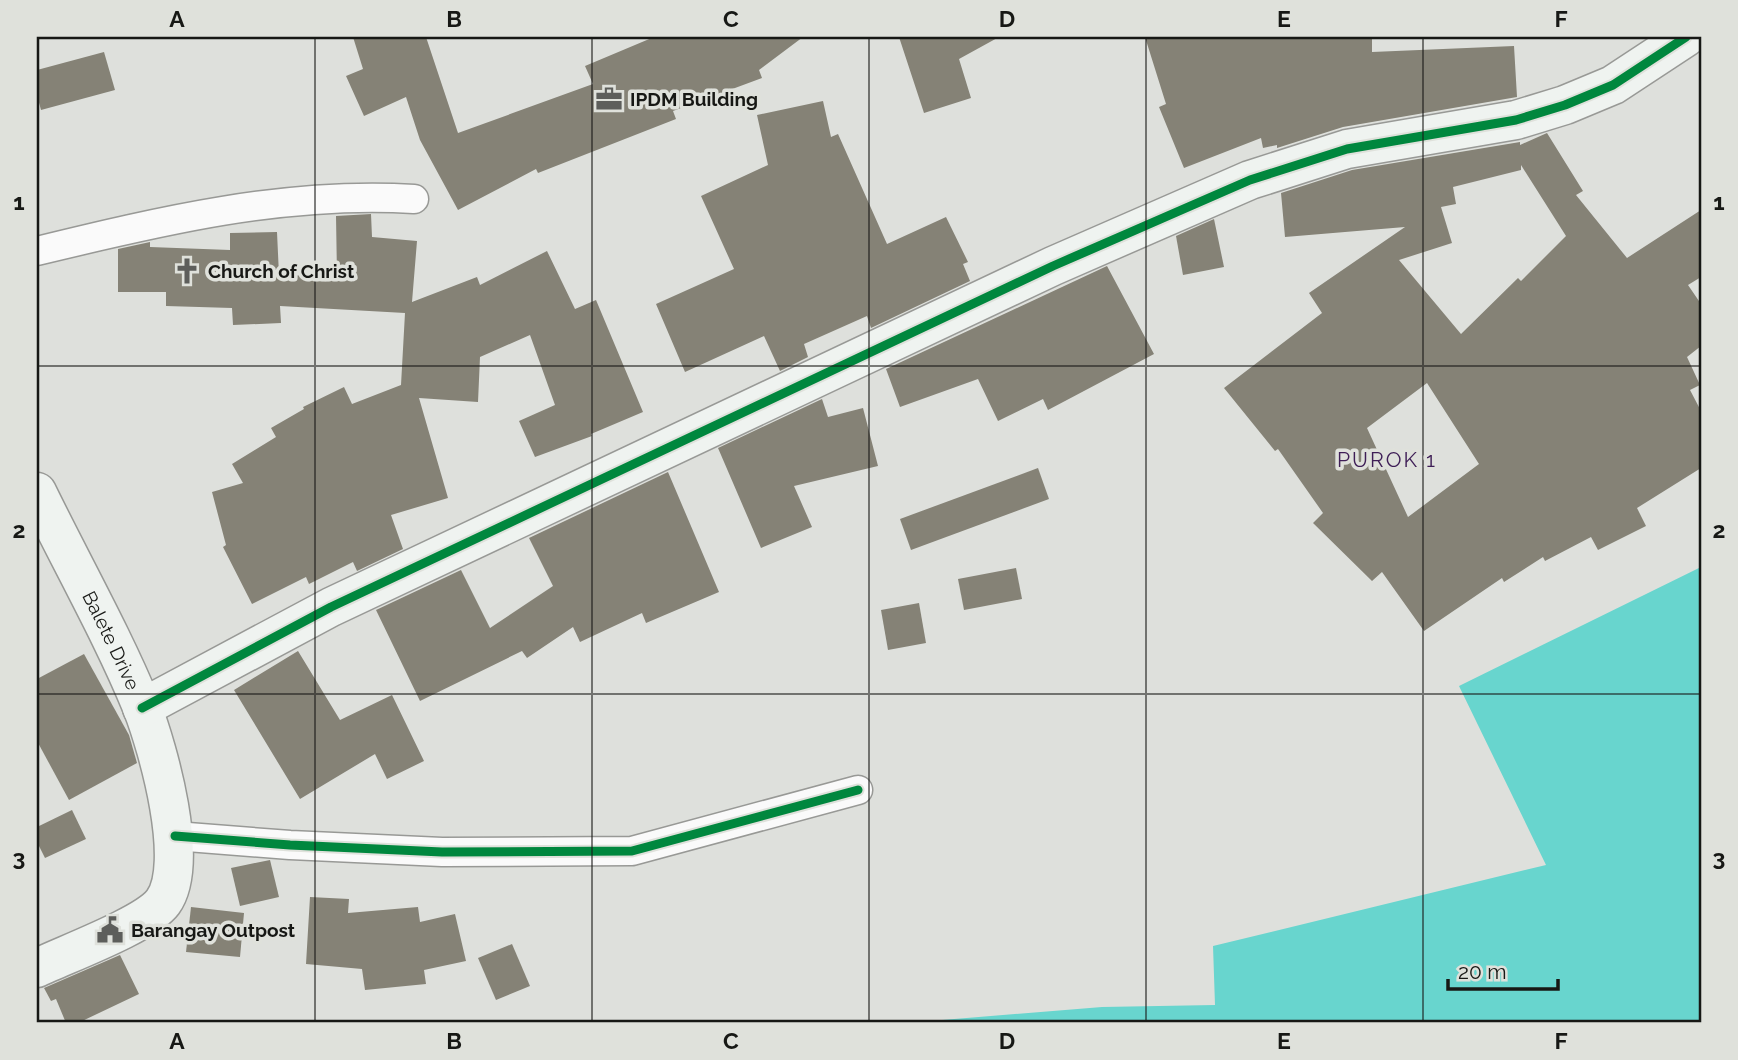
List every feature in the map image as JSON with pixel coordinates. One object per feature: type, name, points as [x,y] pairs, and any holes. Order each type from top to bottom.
[{"type":"street","points":[[142,708],[344,601],[807,380],[1127,233],[1250,180],[1347,149],[1516,120],[1564,104],[1613,85],[1686,37]]},
{"type":"street","points":[[37,251],[207,211],[295,203],[414,200]]},
{"type":"street","name":"Balete Drive","points":[[37,492],[142,708],[175,836],[174,879],[163,903],[135,922],[37,968]]},
{"type":"street","points":[[175,836],[442,852],[632,851],[858,790]]},
{"type":"water","points":[[1701,567],[1701,1023],[905,1023],[1102,1007],[1215,1005],[1213,946],[1546,865],[1459,686]]},
{"type":"building","points":[[353,37],[426,37],[458,133],[593,84],[585,66],[654,37],[803,37],[759,70],[762,78],[673,111],[676,119],[538,173],[536,169],[458,210],[420,140],[406,97],[364,116],[346,76],[363,69]]},
{"type":"building","points":[[899,37],[999,37],[959,59],[971,98],[924,113]]},
{"type":"building","points":[[1145,37],[1372,37],[1372,52],[1514,46],[1517,97],[1343,127],[1277,148],[1277,145],[1263,148],[1261,138],[1184,168],[1159,107],[1166,104]]},
{"type":"building","points":[[104,52],[115,90],[41,110],[37,95],[37,70]]},
{"type":"building","points":[[823,101],[831,137],[838,134],[887,244],[946,217],[968,262],[963,264],[970,281],[871,328],[867,316],[804,344],[808,357],[780,371],[764,336],[685,372],[656,304],[734,269],[701,196],[768,165],[757,115]]},
{"type":"building","points":[[1547,133],[1583,191],[1576,195],[1627,258],[1701,210],[1701,277],[1688,285],[1701,304],[1701,346],[1687,357],[1700,385],[1690,390],[1701,411],[1701,468],[1637,508],[1646,526],[1598,550],[1591,537],[1545,561],[1543,557],[1504,582],[1502,578],[1424,631],[1382,572],[1372,581],[1313,523],[1323,513],[1278,449],[1275,451],[1224,388],[1322,313],[1309,293],[1405,227],[1285,237],[1281,193],[1352,170],[1520,142],[1520,145]],"holes":[[[1521,165],[1566,236],[1521,281],[1518,278],[1461,334],[1399,260],[1452,243],[1441,207],[1456,204],[1453,187],[1521,170]],[[1427,383],[1479,464],[1408,517],[1367,428]]]},
{"type":"building","points":[[371,214],[372,237],[417,241],[412,302],[477,277],[480,285],[547,251],[575,309],[596,300],[643,412],[591,434],[592,436],[535,457],[519,421],[555,405],[530,335],[480,357],[478,402],[419,398],[448,498],[391,515],[403,549],[357,571],[353,562],[309,584],[306,577],[252,604],[223,547],[226,545],[212,492],[243,483],[232,464],[276,437],[271,428],[304,409],[303,407],[344,387],[352,404],[401,385],[405,313],[280,306],[281,323],[233,325],[232,308],[166,306],[166,292],[118,292],[118,249],[150,242],[150,247],[230,250],[230,233],[277,232],[279,275],[337,276],[336,216]]},
{"type":"building","points":[[1214,219],[1224,267],[1183,275],[1176,236]]},
{"type":"building","points":[[1107,266],[1154,354],[1048,410],[1043,399],[998,421],[978,379],[900,407],[886,369]]},
{"type":"building","points":[[822,399],[828,417],[863,408],[878,466],[794,486],[812,527],[761,548],[718,448]]},
{"type":"building","points":[[1038,468],[1049,499],[911,550],[900,519]]},
{"type":"building","points":[[668,472],[719,592],[646,623],[642,613],[580,642],[573,627],[527,658],[522,651],[420,701],[376,610],[461,570],[490,628],[553,586],[529,538]]},
{"type":"building","points":[[1016,568],[1022,599],[964,610],[958,579]]},
{"type":"building","points":[[919,603],[926,643],[888,650],[881,610]]},
{"type":"building","points":[[298,651],[340,720],[392,695],[424,761],[387,779],[375,754],[300,799],[234,690]]},
{"type":"building","points":[[84,654],[129,735],[137,763],[69,800],[37,741],[37,679]]},
{"type":"building","points":[[72,810],[86,839],[45,858],[37,842],[37,827]]},
{"type":"building","points":[[270,860],[279,897],[240,906],[231,868]]},
{"type":"building","points":[[310,897],[349,899],[348,913],[418,907],[420,922],[455,914],[466,961],[424,970],[426,984],[365,990],[362,969],[306,964]]},
{"type":"building","points":[[191,907],[244,913],[240,957],[186,952]]},
{"type":"building","points":[[512,944],[530,986],[496,1000],[478,958]]},
{"type":"building","points":[[120,955],[139,994],[78,1023],[66,1023],[56,999],[51,1001],[44,988]]},
{"type":"cycle path","points":[[142,708],[331,607],[1053,266],[1250,180],[1347,149],[1516,120],[1565,105],[1613,85],[1686,37]]},
{"type":"cycle path","points":[[175,836],[290,845],[442,852],[632,851],[858,790]]},
{"type":"place","name":"IPDM Building","points":[[609,99]]},
{"type":"place","name":"Church of Christ","points":[[187,271]]},
{"type":"place","name":"Barangay Outpost","points":[[110,930]]},
{"type":"district","name":"PUROK 1","points":[[1387,459]]}]
